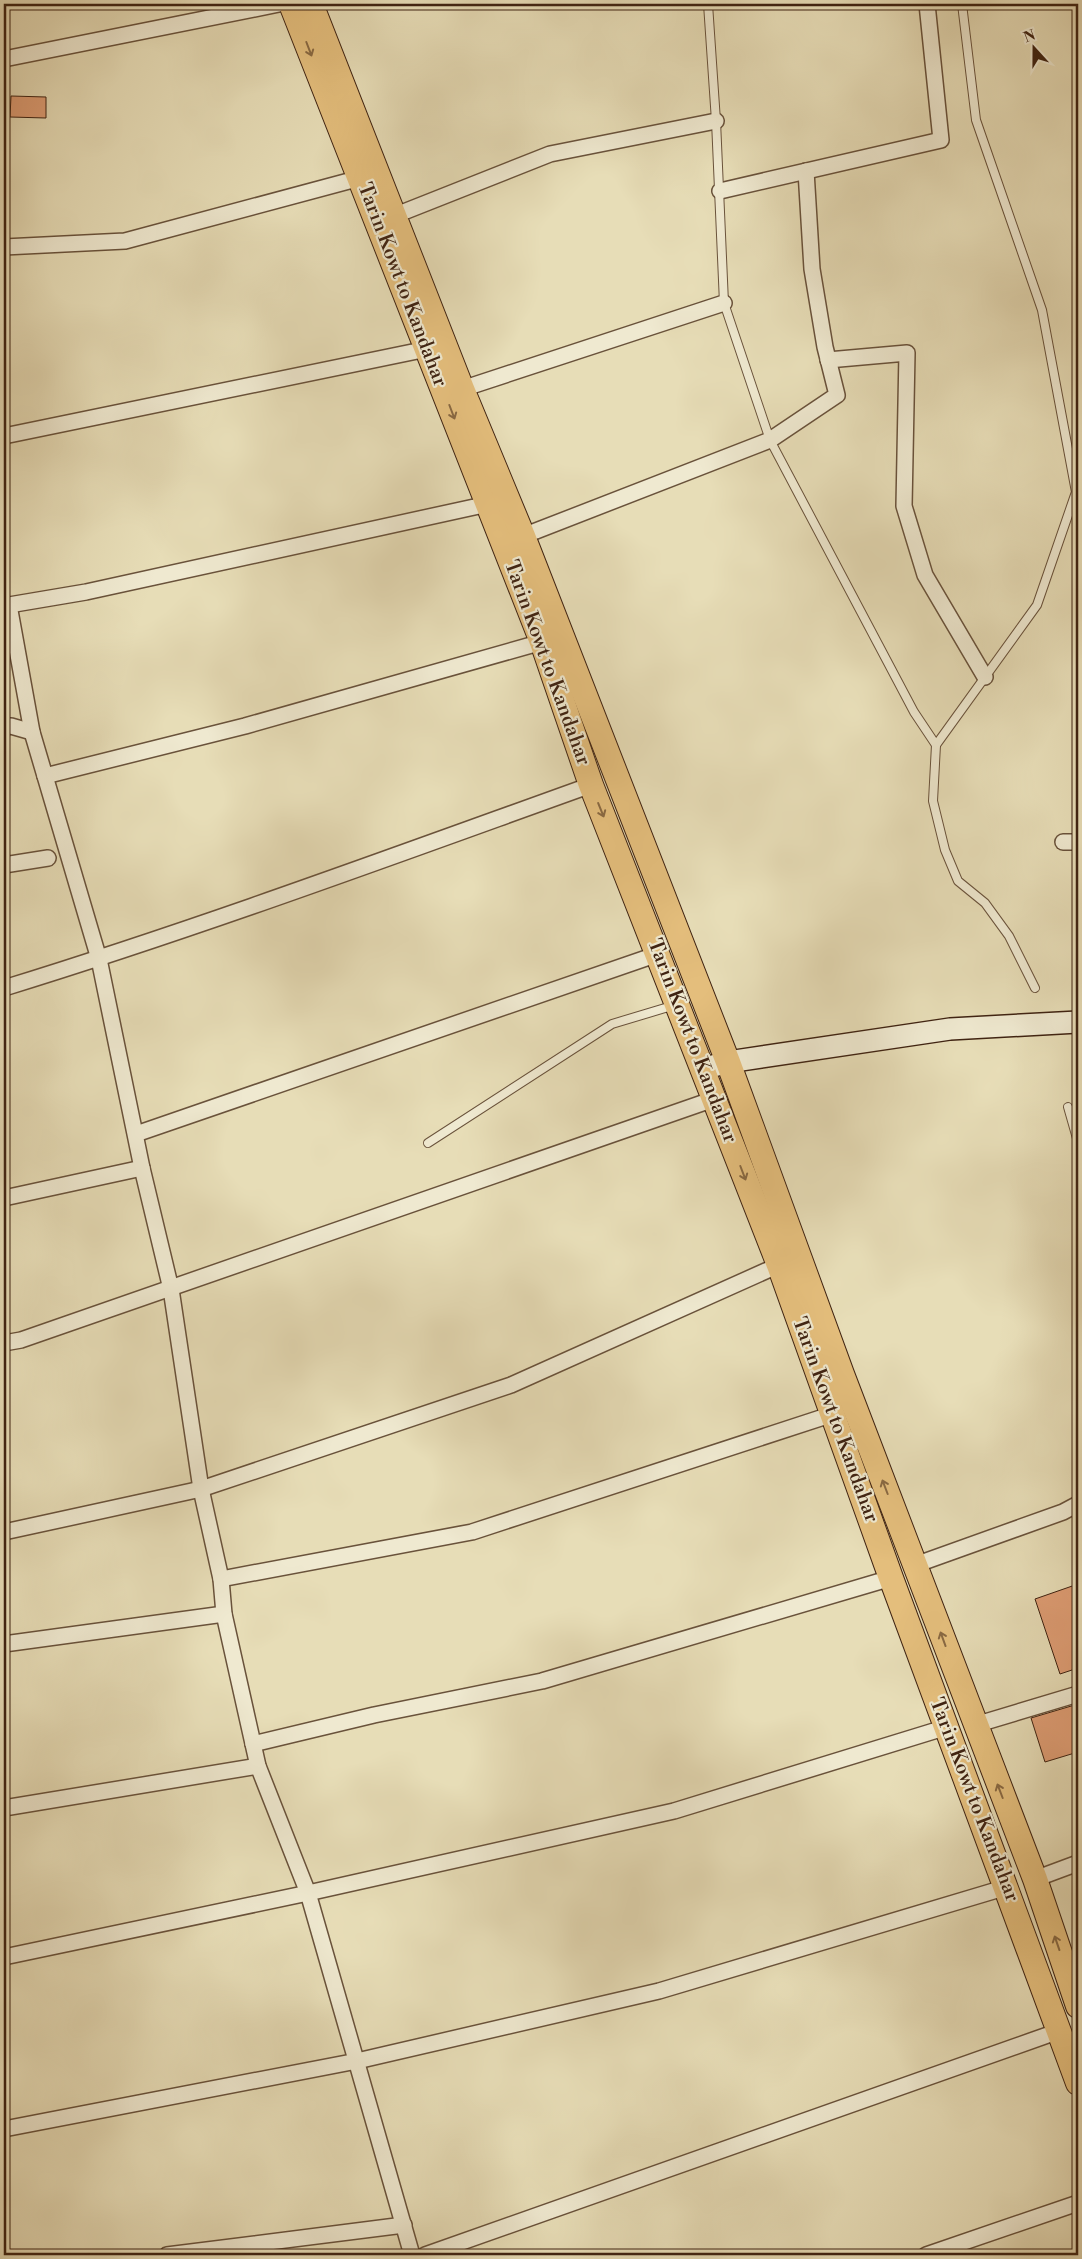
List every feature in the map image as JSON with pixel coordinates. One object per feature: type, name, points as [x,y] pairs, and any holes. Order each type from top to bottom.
[{"type":"main road","name":"Tarin Kowt to Kandahar","points":[[291,4],[353,135],[396,215],[462,389],[523,536],[675,931],[728,1062],[832,1378],[833,1414],[891,1578],[1007,1887],[1078,2084]]},
{"type":"main road","name":"Tarin Kowt to Kandahar","points":[[312,4],[353,135],[360,178],[542,642],[591,785],[779,1265],[832,1378],[915,1565],[1035,1879],[1078,2006]]},
{"type":"main road","points":[[702,1069],[728,1062],[950,1030],[1078,1022]]},
{"type":"street","points":[[4,59],[279,4]]},
{"type":"street","points":[[720,191],[941,140],[927,4]]},
{"type":"street","points":[[396,215],[550,154],[716,120]]},
{"type":"street","points":[[523,536],[770,440],[837,395],[828,360],[812,269],[806,171]]},
{"type":"street","points":[[4,247],[125,241],[360,178]]},
{"type":"street","points":[[462,389],[724,303]]},
{"type":"street","points":[[4,436],[427,350]]},
{"type":"street","points":[[828,360],[906,353],[904,506],[925,575],[985,677]]},
{"type":"street","points":[[412,2255],[308,1893],[258,1766],[224,1614],[221,1579],[201,1489],[171,1289],[142,1168],[100,958],[32,732],[7,605],[95,590],[488,504]]},
{"type":"street","points":[[45,776],[246,726],[542,642]]},
{"type":"street","points":[[4,727],[11,726],[32,732]]},
{"type":"street","points":[[4,988],[100,958],[362,868],[591,785]]},
{"type":"street","points":[[1063,842],[1078,842]]},
{"type":"street","points":[[4,865],[48,858]]},
{"type":"street","points":[[136,1134],[658,954]]},
{"type":"street","points":[[4,1343],[21,1340],[171,1289],[714,1099]]},
{"type":"street","points":[[4,1198],[142,1168]]},
{"type":"street","points":[[4,1532],[201,1489],[511,1385],[779,1265]]},
{"type":"street","points":[[221,1579],[472,1532],[833,1414]]},
{"type":"street","points":[[915,1565],[1063,1512],[1078,1504]]},
{"type":"street","points":[[253,1744],[374,1715],[542,1682],[891,1578]]},
{"type":"street","points":[[4,1644],[224,1614]]},
{"type":"street","points":[[975,1725],[1078,1694]]},
{"type":"street","points":[[4,1957],[308,1893],[674,1811],[947,1728]]},
{"type":"street","points":[[4,1808],[258,1766]]},
{"type":"street","points":[[1035,1879],[1078,1863]]},
{"type":"street","points":[[4,2130],[357,2061],[660,1991],[1007,1887]]},
{"type":"street","points":[[425,2255],[1059,2031]]},
{"type":"street","points":[[926,2255],[1078,2203]]},
{"type":"street","points":[[166,2255],[404,2225]]},
{"type":"lane","points":[[708,4],[720,191],[724,303],[770,440],[914,712],[936,745]]},
{"type":"lane","points":[[962,4],[976,120],[1042,310],[1076,492],[1036,605],[936,745],[933,801],[946,850],[958,881],[985,903],[1008,936],[1035,988]]},
{"type":"lane","points":[[428,1143],[612,1024],[677,1004]]},
{"type":"lane","points":[[1068,1107],[1078,1142]]},
{"type":"lane","points":[[1078,1161],[1078,1180]]},
{"type":"building","points":[[11,96],[46,97],[46,118],[10,117]]},
{"type":"building","points":[[1078,1584],[1078,1668],[1060,1674],[1035,1599]]},
{"type":"building","points":[[1078,1704],[1078,1752],[1045,1762],[1031,1718]]}]
